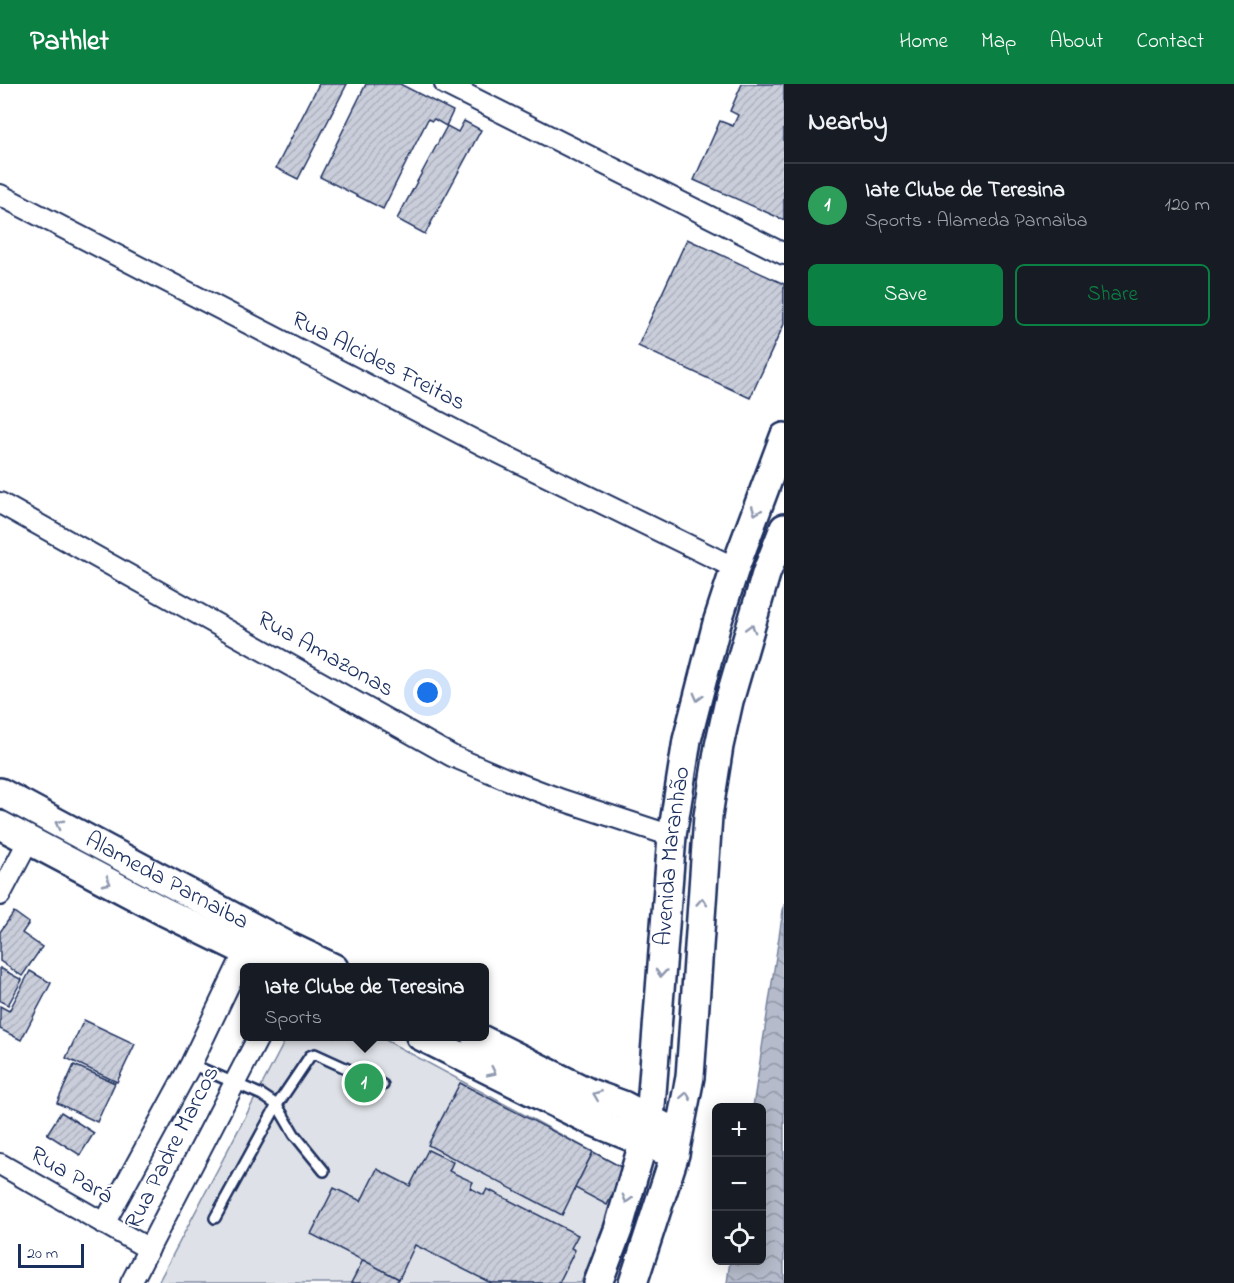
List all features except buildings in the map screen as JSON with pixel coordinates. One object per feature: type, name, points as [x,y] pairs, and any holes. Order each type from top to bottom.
[{"type":"main road","name":"Avenida Maranhão","points":[[598,1283],[618,1230],[647,1131],[672,836],[687,740],[717,623],[784,437]]},
{"type":"main road","name":"Avenida Maranhão","points":[[633,1283],[677,1144],[690,1077],[708,816],[719,746],[729,701],[766,574],[784,528]]},
{"type":"main road","points":[[707,665],[739,670]]},
{"type":"main road","points":[[687,740],[719,746]]},
{"type":"main road","name":"Alameda Parnaiba","points":[[0,792],[298,960]]},
{"type":"main road","name":"Alameda Parnaiba","points":[[0,825],[165,912],[270,963]]},
{"type":"main road","points":[[430,1041],[589,1120],[647,1131],[677,1144]]},
{"type":"main road","points":[[485,1041],[590,1093],[623,1105],[647,1131]]},
{"type":"street","points":[[445,84],[784,254]]},
{"type":"street","name":"Rua Alcides Freitas","points":[[0,195],[485,446],[735,568]]},
{"type":"street","name":"Rua Amazonas","points":[[0,503],[452,756],[562,800],[672,836]]},
{"type":"street","points":[[0,895],[29,840]]},
{"type":"street","points":[[104,1224],[190,1064],[245,951]]},
{"type":"street","name":"Rua Padre Marcos","points":[[131,1283],[256,1041]]},
{"type":"street","name":"Rua Pará","points":[[0,1164],[149,1249]]},
{"type":"lane","points":[[215,1218],[277,1105],[310,1056],[315,1054],[383,1085]]},
{"type":"lane","points":[[190,1064],[262,1095],[277,1105],[294,1134],[324,1171]]},
{"type":"shaded area","points":[[285,1041],[387,1041],[625,1169],[581,1283],[158,1283]]},
{"type":"water","points":[[784,904],[784,1283],[727,1283],[729,1265],[766,1265],[766,1103],[754,1103]]},
{"type":"place","name":"Iate Clube de Teresina","points":[[364,1083]]}]
